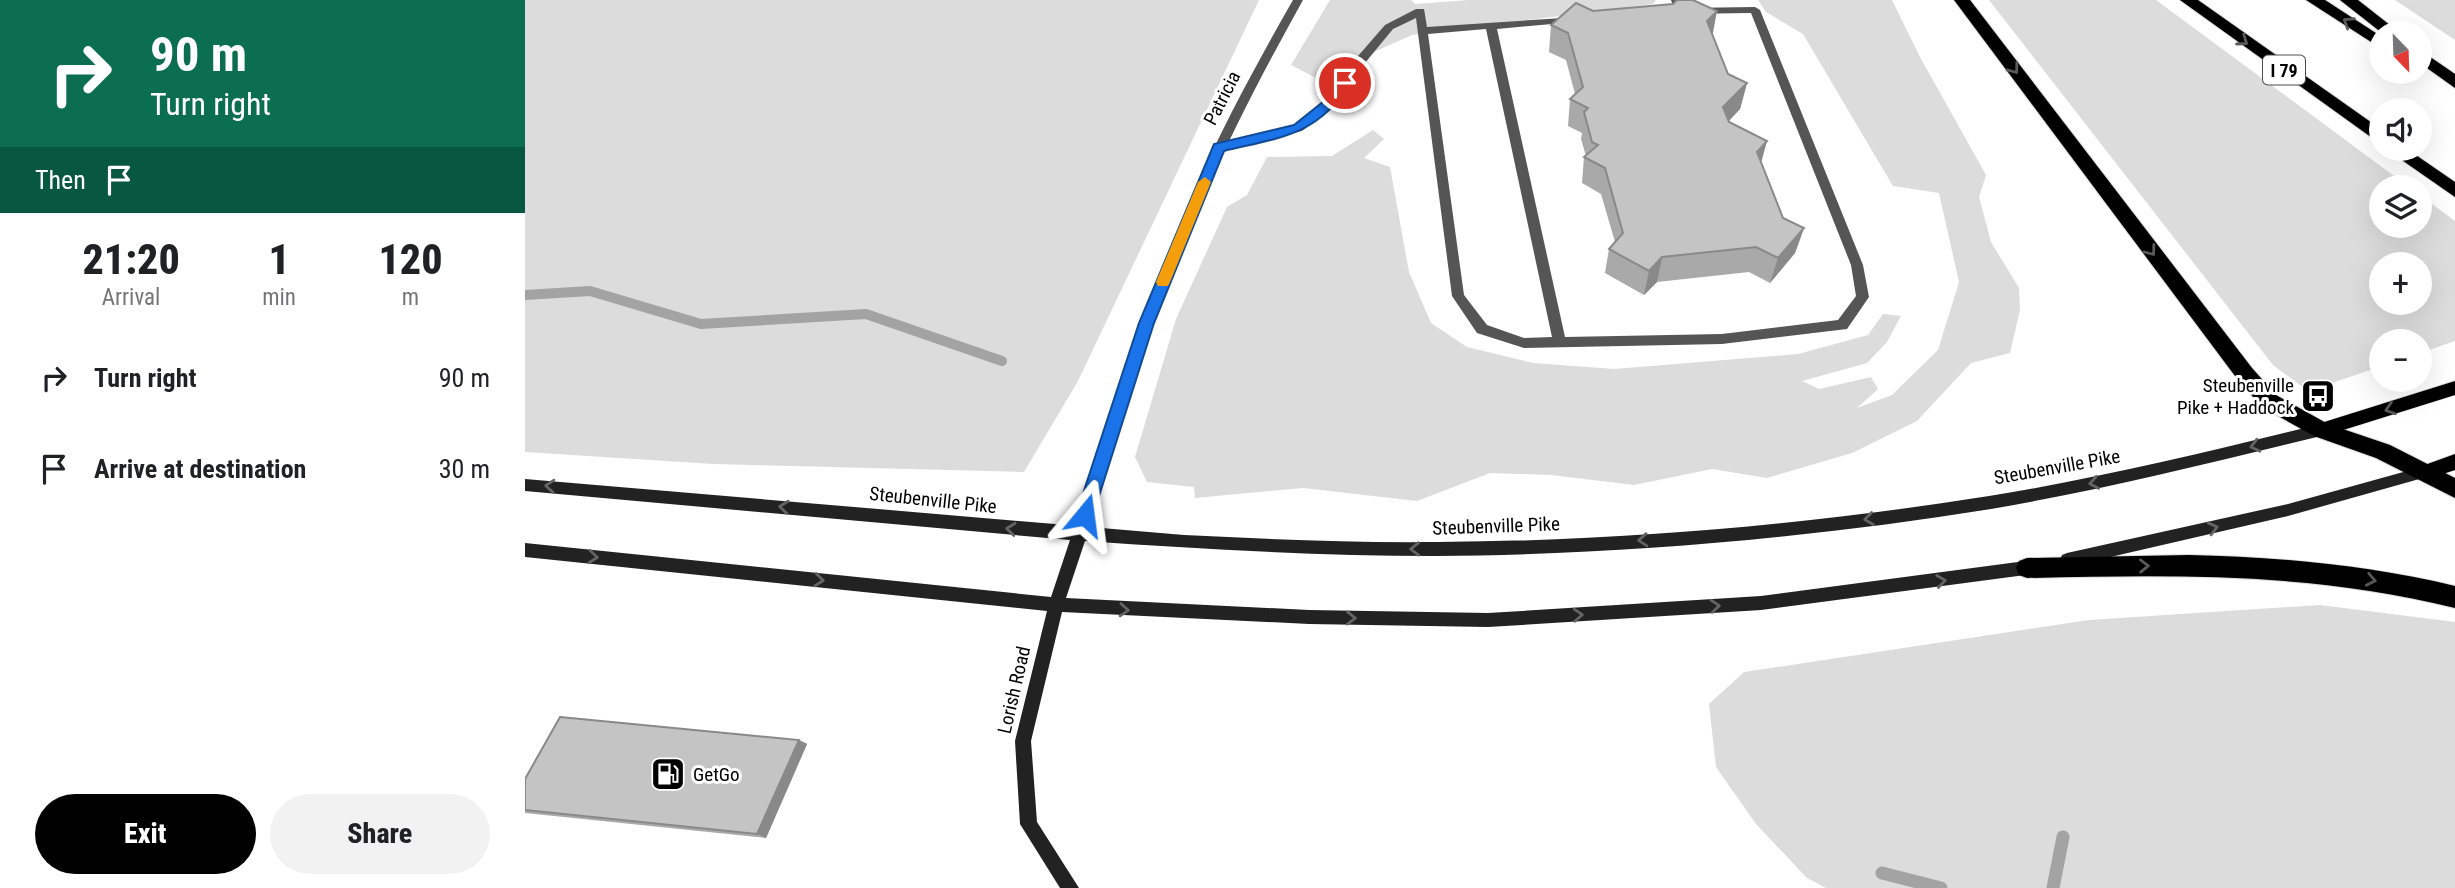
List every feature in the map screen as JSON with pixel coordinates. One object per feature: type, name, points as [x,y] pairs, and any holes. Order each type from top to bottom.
[{"type":"highway","points":[[1962,0],[2245,374],[2269,401],[2321,430],[2383,451],[2455,489]]},
{"type":"highway","name":"I 79","points":[[2188,0],[2369,130]]},
{"type":"highway","points":[[2314,0],[2369,36]]},
{"type":"highway","points":[[2348,0],[2376,21]]},
{"type":"highway","points":[[2433,65],[2455,82]]},
{"type":"highway","points":[[2433,77],[2455,91]]},
{"type":"highway","points":[[2412,161],[2455,191]]},
{"type":"highway","points":[[2027,568],[2207,564],[2335,573],[2455,597]]},
{"type":"main road","name":"Steubenville Pike","points":[[525,485],[638,493],[1079,535],[1258,546],[1408,549],[1587,544],[1734,534],[1854,521],[2097,483],[2321,430],[2455,388]]},
{"type":"main road","points":[[525,550],[1056,605],[1268,616],[1488,620],[1761,603],[2027,568],[2262,516],[2455,462]]},
{"type":"main road","name":"Lorish Road","points":[[1070,888],[1029,824],[1023,741],[1056,605],[1079,535]]},
{"type":"street","name":"Patricia","points":[[1079,535],[1146,323],[1219,147],[1297,0]]},
{"type":"street","points":[[1219,147],[1298,128],[1334,100],[1356,66],[1389,27],[1420,11],[1458,296],[1482,329],[1524,343],[1722,340],[1842,325],[1863,297],[1857,265],[1755,10],[1678,5],[1666,12]]},
{"type":"street","points":[[1423,31],[1585,18]]},
{"type":"street","points":[[1491,26],[1560,342]]},
{"type":"shaded area","points":[[525,0],[1259,0],[1078,381],[1024,472],[713,464],[525,452]]},
{"type":"shaded area","points":[[1330,0],[1411,0],[1415,4],[1469,0],[1656,0],[1653,4],[1412,35],[1316,78],[1291,65]]},
{"type":"shaded area","points":[[1758,0],[1892,0],[1920,57],[1986,175],[1979,197],[1991,242],[2019,288],[2020,310],[2010,353],[1971,363],[1917,421],[1852,453],[1767,478],[1712,469],[1634,485],[1551,475],[1490,473],[1417,501],[1303,488],[1195,498],[1194,487],[1147,482],[1135,457],[1176,319],[1227,207],[1247,195],[1267,157],[1332,156],[1373,130],[1384,139],[1364,158],[1390,167],[1409,272],[1431,323],[1467,347],[1533,363],[1614,369],[1798,354],[1868,335],[1883,314],[1901,316],[1887,342],[1867,363],[1802,381],[1819,389],[1871,377],[1878,389],[1857,408],[1892,395],[1938,350],[1959,282],[1939,193],[1893,186],[1803,34],[1766,12]]},
{"type":"shaded area","points":[[1989,0],[2156,0],[2369,157],[2369,161],[2374,161],[2393,175],[2369,175],[2369,238],[2432,238],[2432,204],[2455,221],[2455,341],[2432,349],[2432,329],[2369,329],[2369,370],[2308,391],[2273,365]]},
{"type":"shaded area","points":[[2395,0],[2455,0],[2455,40],[2433,25],[2433,21],[2426,21]]},
{"type":"shaded area","points":[[2320,605],[2455,622],[2455,888],[1826,888],[1807,878],[1756,824],[1716,767],[1709,704],[1744,672],[2089,620]]},
{"type":"building","points":[[1677,0],[1693,0],[1717,11],[1707,21],[1728,74],[1747,83],[1723,107],[1729,122],[1767,141],[1757,152],[1783,218],[1804,228],[1778,258],[1756,247],[1662,257],[1649,271],[1609,249],[1623,233],[1605,168],[1584,157],[1598,145],[1592,142],[1584,112],[1588,108],[1570,99],[1583,87],[1568,33],[1551,25],[1576,3],[1593,11],[1673,4]]},
{"type":"building","name":"GetGo","points":[[560,717],[799,740],[757,834],[525,810],[525,779]]},
{"type":"waterway","points":[[525,295],[590,291],[701,324],[866,314],[1002,361]]},
{"type":"waterway","points":[[2053,888],[2063,837]]},
{"type":"waterway","points":[[1882,873],[1941,888]]},
{"type":"slow traffic","points":[[1163,282],[1205,182]]},
{"type":"place","name":"Steubenville Pike + Haddock","points":[[2318,396]]},
{"type":"place","name":"GetGo","points":[[668,774]]},
{"type":"route","points":[[1085,515],[1146,323],[1219,147],[1298,128],[1334,100],[1345,83]]}]
